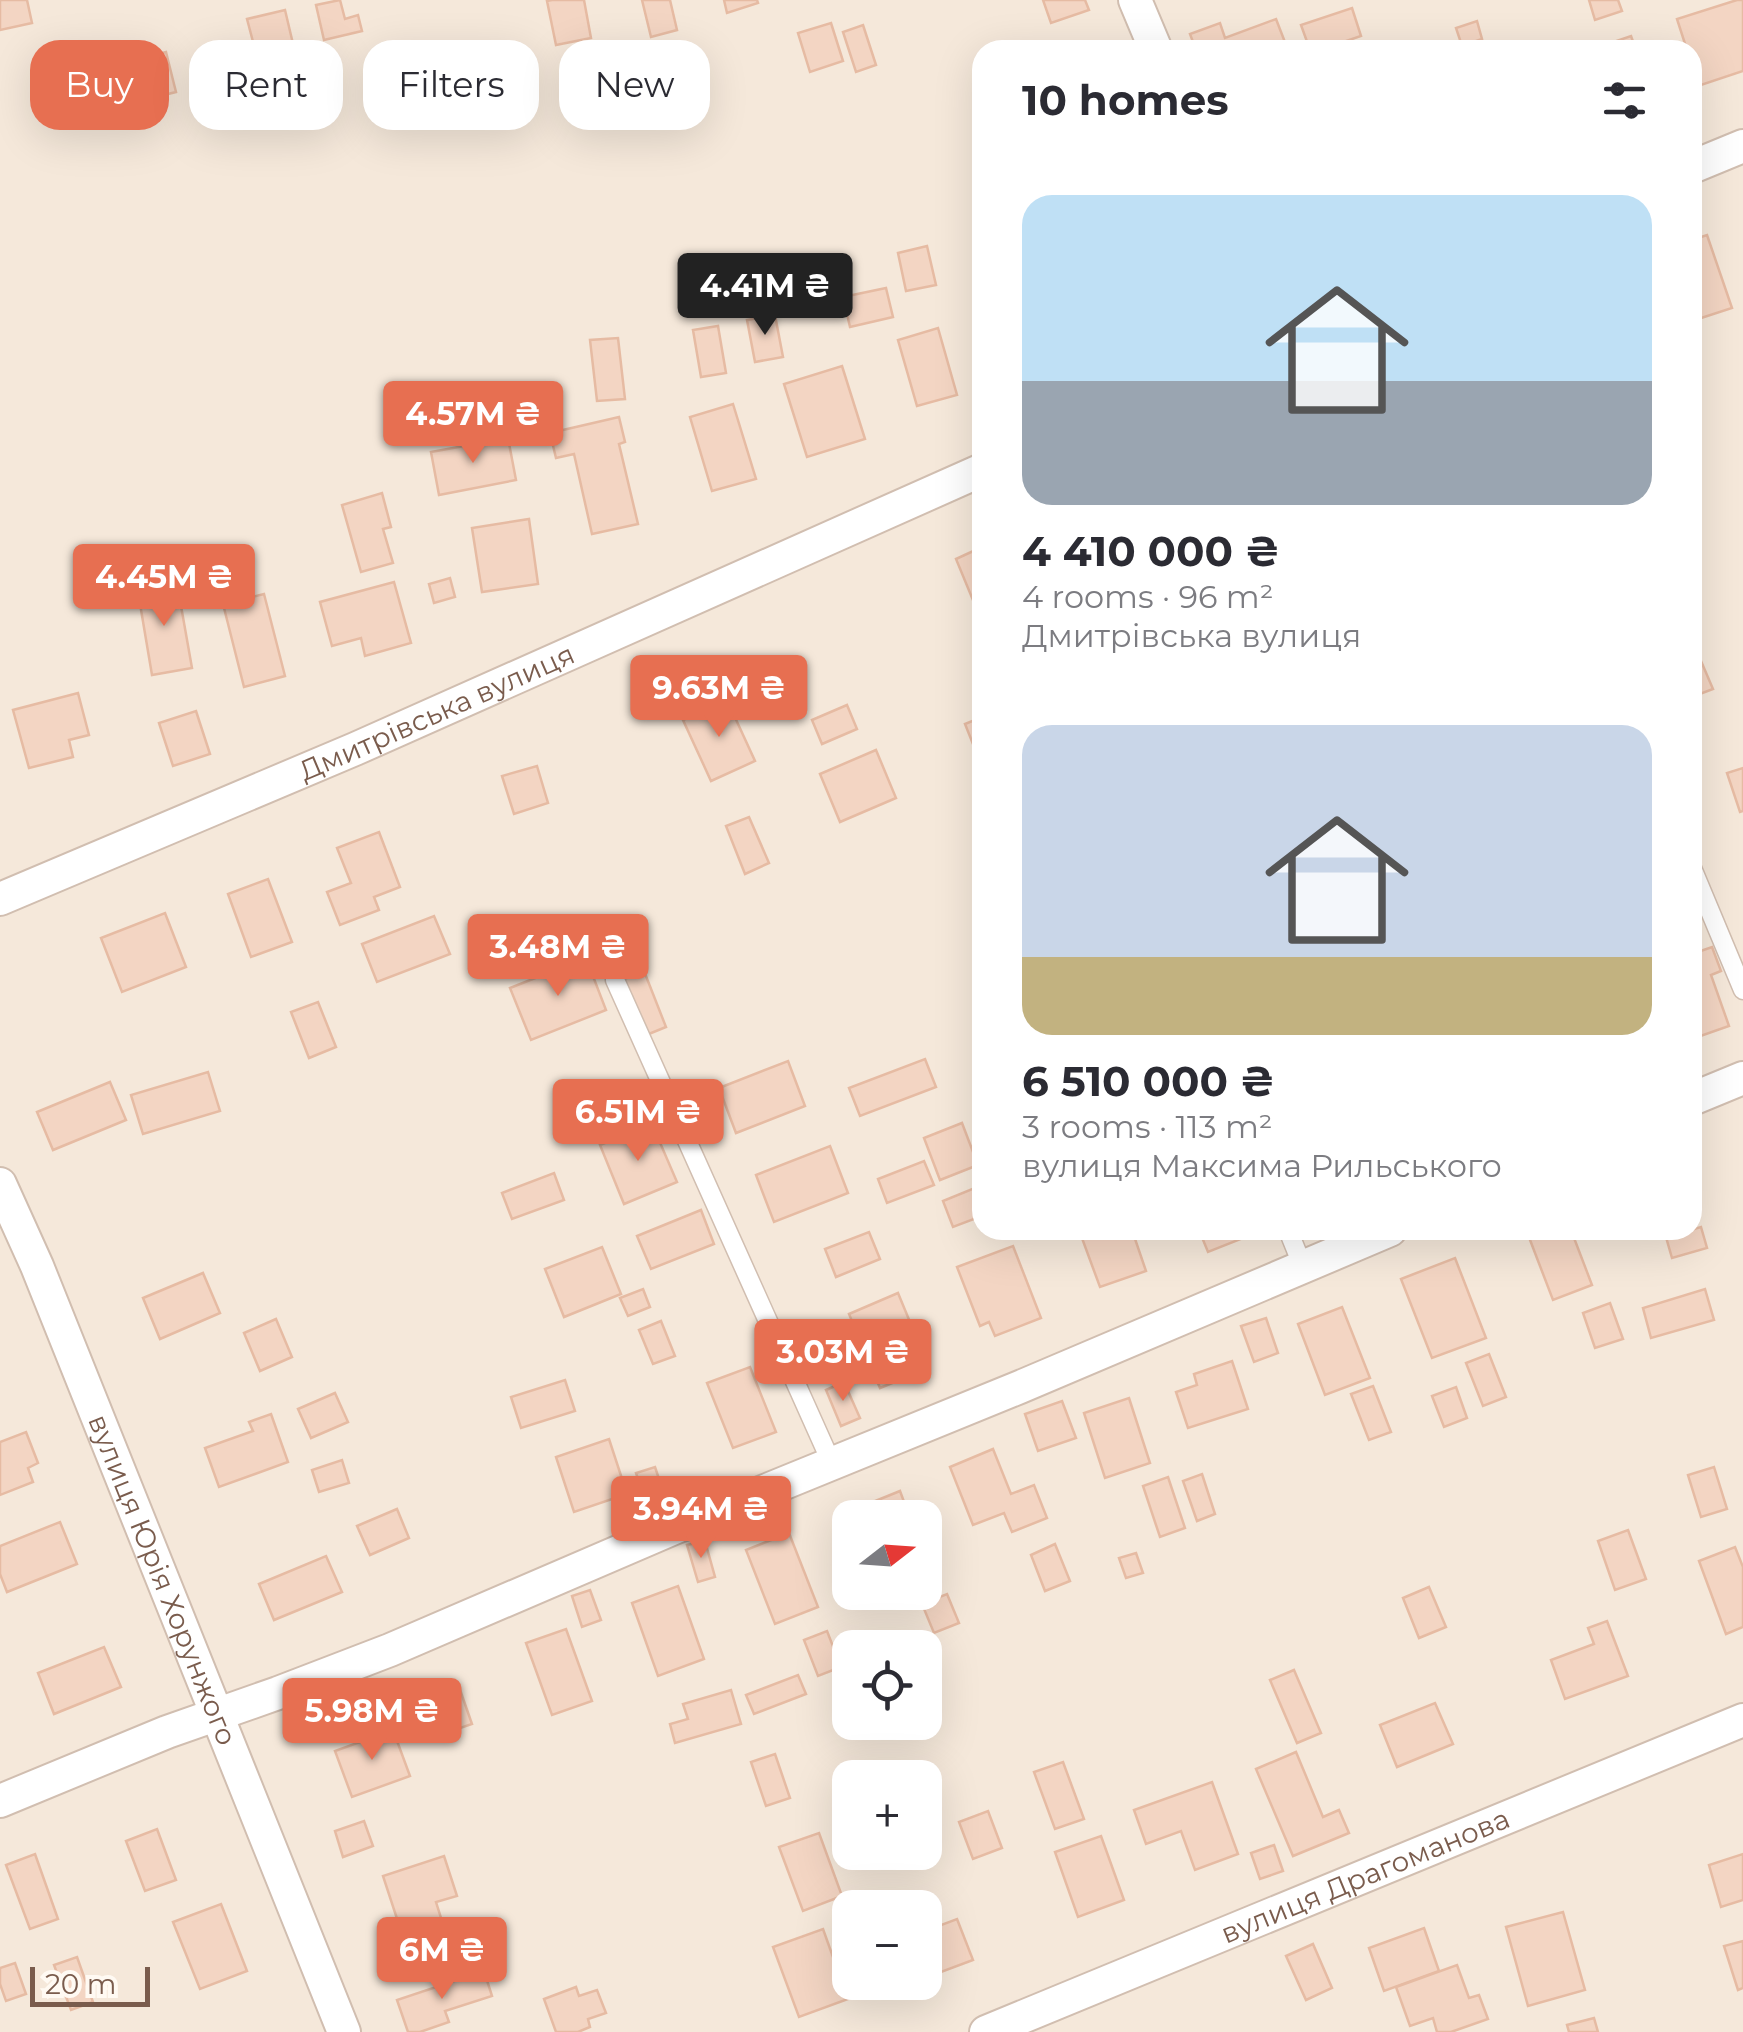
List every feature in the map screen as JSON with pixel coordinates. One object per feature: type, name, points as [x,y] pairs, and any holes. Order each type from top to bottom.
[{"type":"street","points":[[1136,0],[1152,40]]},
{"type":"street","points":[[1702,162],[1743,146]]},
{"type":"street","name":"Дмитрівська вулиця","points":[[0,899],[372,741],[972,474]]},
{"type":"street","points":[[1702,1096],[1743,1078]]},
{"type":"street","name":"вулиця Юрія Хорунжого","points":[[0,1184],[44,1284],[344,2032]]},
{"type":"street","points":[[0,1801],[79,1767],[372,1657],[1366,1240]]},
{"type":"street","name":"вулиця Драгоманова","points":[[986,2032],[1743,1720]]},
{"type":"lane","points":[[1702,892],[1743,990]]},
{"type":"lane","points":[[616,980],[832,1464]]},
{"type":"lane","points":[[1292,1240],[1303,1267]]},
{"type":"shaded area","points":[[0,0],[1743,0],[1743,2032],[0,2032]]},
{"type":"building","points":[[0,0],[27,0],[32,23],[0,30]]},
{"type":"building","points":[[340,0],[345,19],[358,15],[362,31],[324,40],[316,5]]},
{"type":"building","points":[[584,0],[591,38],[559,40],[556,45],[547,1]]},
{"type":"building","points":[[642,0],[670,0],[677,30],[651,37]]},
{"type":"building","points":[[724,0],[757,0],[758,3],[727,13]]},
{"type":"building","points":[[1043,0],[1085,0],[1089,10],[1051,23]]},
{"type":"building","points":[[1589,0],[1618,0],[1622,11],[1595,20]]},
{"type":"building","points":[[1743,0],[1743,71],[1702,85],[1702,40],[1684,40],[1677,19]]},
{"type":"building","points":[[1352,8],[1361,36],[1349,40],[1306,40],[1301,25]]},
{"type":"building","points":[[285,10],[292,40],[253,40],[247,19]]},
{"type":"building","points":[[1276,19],[1284,40],[1192,40],[1190,34],[1220,23],[1225,38]]},
{"type":"building","points":[[1477,21],[1482,39],[1460,40],[1456,28]]},
{"type":"building","points":[[831,23],[843,61],[810,72],[798,33]]},
{"type":"building","points":[[863,25],[876,65],[856,72],[843,32]]},
{"type":"building","points":[[169,64],[176,92],[169,94]]},
{"type":"building","points":[[1707,235],[1732,308],[1702,318],[1702,237]]},
{"type":"building","points":[[927,246],[936,285],[906,291],[898,253]]},
{"type":"building","points":[[886,288],[893,317],[850,327],[843,297]]},
{"type":"building","points":[[775,315],[783,357],[755,362],[747,320]]},
{"type":"building","points":[[718,326],[726,373],[701,377],[693,330]]},
{"type":"building","points":[[938,328],[957,395],[917,406],[898,340]]},
{"type":"building","points":[[618,338],[625,399],[597,401],[590,340]]},
{"type":"building","points":[[842,366],[865,439],[807,457],[784,384]]},
{"type":"building","points":[[733,404],[756,479],[712,491],[690,417]]},
{"type":"building","points":[[619,417],[625,442],[619,444],[638,524],[592,534],[574,454],[556,458],[550,433]]},
{"type":"building","points":[[508,438],[516,480],[439,495],[431,452]]},
{"type":"building","points":[[382,493],[391,527],[383,529],[393,563],[361,572],[342,505]]},
{"type":"building","points":[[529,519],[538,584],[482,592],[472,528]]},
{"type":"building","points":[[972,552],[972,598],[956,559]]},
{"type":"building","points":[[149,578],[152,593],[178,589],[192,668],[152,675],[136,580]]},
{"type":"building","points":[[450,578],[455,597],[434,603],[429,584]]},
{"type":"building","points":[[394,582],[411,643],[365,656],[361,638],[332,646],[320,602]]},
{"type":"building","points":[[264,594],[285,676],[244,687],[223,604]]},
{"type":"building","points":[[1702,663],[1713,689],[1702,693]]},
{"type":"building","points":[[78,693],[89,735],[69,740],[73,757],[29,768],[13,710]]},
{"type":"building","points":[[727,700],[755,761],[711,781],[683,720]]},
{"type":"building","points":[[847,705],[857,729],[822,744],[812,720]]},
{"type":"building","points":[[196,711],[210,754],[173,766],[159,723]]},
{"type":"building","points":[[972,721],[972,742],[965,724]]},
{"type":"building","points":[[876,750],[896,798],[840,822],[820,774]]},
{"type":"building","points":[[537,766],[548,803],[514,814],[502,776]]},
{"type":"building","points":[[1743,768],[1743,811],[1740,812],[1727,773]]},
{"type":"building","points":[[749,817],[769,863],[745,874],[726,826]]},
{"type":"building","points":[[379,832],[400,887],[374,897],[379,910],[340,925],[327,892],[351,883],[337,848]]},
{"type":"building","points":[[268,879],[292,942],[251,957],[228,894]]},
{"type":"building","points":[[165,913],[186,967],[122,992],[101,938]]},
{"type":"building","points":[[434,916],[450,954],[377,982],[362,944]]},
{"type":"building","points":[[1712,947],[1721,971],[1711,975],[1729,1026],[1702,1035],[1702,950]]},
{"type":"building","points":[[586,958],[606,1010],[531,1040],[510,988]]},
{"type":"building","points":[[644,971],[666,1027],[634,1040],[612,984]]},
{"type":"building","points":[[318,1002],[336,1047],[309,1058],[291,1012]]},
{"type":"building","points":[[925,1059],[936,1087],[860,1116],[849,1088]]},
{"type":"building","points":[[788,1061],[805,1106],[736,1133],[719,1088]]},
{"type":"building","points":[[208,1072],[220,1111],[143,1134],[131,1095]]},
{"type":"building","points":[[110,1082],[126,1120],[53,1150],[37,1112]]},
{"type":"building","points":[[962,1123],[972,1149],[972,1167],[940,1180],[924,1138]]},
{"type":"building","points":[[652,1124],[677,1182],[624,1204],[600,1145]]},
{"type":"building","points":[[830,1146],[848,1193],[774,1222],[756,1175]]},
{"type":"building","points":[[924,1161],[934,1185],[887,1203],[878,1179]]},
{"type":"building","points":[[554,1173],[564,1200],[512,1219],[502,1193]]},
{"type":"building","points":[[972,1189],[972,1220],[953,1227],[943,1201]]},
{"type":"building","points":[[701,1210],[714,1244],[651,1269],[637,1236]]},
{"type":"building","points":[[1702,1230],[1707,1248],[1672,1258],[1667,1240],[1702,1240]]},
{"type":"building","points":[[869,1232],[880,1259],[836,1277],[825,1249]]},
{"type":"building","points":[[1083,1240],[1135,1240],[1146,1271],[1100,1287]]},
{"type":"building","points":[[1203,1240],[1238,1240],[1208,1252]]},
{"type":"building","points":[[1530,1240],[1575,1240],[1592,1285],[1553,1300]]},
{"type":"building","points":[[1013,1246],[1041,1318],[995,1336],[989,1322],[980,1326],[957,1267]]},
{"type":"building","points":[[602,1247],[621,1294],[564,1317],[545,1269]]},
{"type":"building","points":[[1455,1258],[1486,1338],[1432,1358],[1401,1279]]},
{"type":"building","points":[[203,1273],[220,1313],[160,1339],[143,1298]]},
{"type":"building","points":[[643,1289],[650,1307],[628,1316],[620,1298]]},
{"type":"building","points":[[1705,1289],[1714,1320],[1651,1338],[1643,1308]]},
{"type":"building","points":[[898,1293],[929,1368],[880,1388],[849,1314]]},
{"type":"building","points":[[1610,1303],[1623,1339],[1595,1348],[1583,1313]]},
{"type":"building","points":[[1342,1307],[1370,1378],[1325,1395],[1298,1324]]},
{"type":"building","points":[[1266,1318],[1278,1353],[1254,1362],[1241,1326]]},
{"type":"building","points":[[276,1319],[292,1357],[260,1371],[244,1333]]},
{"type":"building","points":[[661,1321],[675,1356],[653,1364],[639,1330]]},
{"type":"building","points":[[1489,1354],[1506,1397],[1483,1406],[1466,1363]]},
{"type":"building","points":[[1232,1361],[1248,1409],[1188,1428],[1176,1392],[1197,1385],[1194,1374]]},
{"type":"building","points":[[750,1367],[776,1432],[733,1448],[707,1383]]},
{"type":"building","points":[[565,1380],[575,1411],[521,1428],[511,1397]]},
{"type":"building","points":[[844,1382],[860,1418],[841,1426],[826,1390]]},
{"type":"building","points":[[1373,1386],[1391,1432],[1369,1440],[1351,1394]]},
{"type":"building","points":[[1456,1387],[1467,1418],[1444,1427],[1432,1396]]},
{"type":"building","points":[[335,1393],[348,1422],[311,1438],[298,1409]]},
{"type":"building","points":[[1129,1398],[1150,1463],[1105,1478],[1084,1413]]},
{"type":"building","points":[[1062,1401],[1076,1438],[1038,1451],[1025,1414]]},
{"type":"building","points":[[271,1414],[288,1462],[219,1487],[205,1448],[253,1431],[249,1422]]},
{"type":"building","points":[[26,1432],[38,1463],[28,1468],[33,1482],[0,1495],[0,1442]]},
{"type":"building","points":[[609,1439],[627,1494],[574,1512],[556,1457]]},
{"type":"building","points":[[993,1449],[1011,1494],[1034,1485],[1047,1518],[1012,1532],[1004,1513],[973,1525],[950,1467]]},
{"type":"building","points":[[342,1460],[349,1483],[319,1492],[312,1470]]},
{"type":"building","points":[[655,1467],[666,1500],[647,1506],[636,1473]]},
{"type":"building","points":[[1714,1467],[1727,1509],[1701,1517],[1688,1475]]},
{"type":"building","points":[[1202,1474],[1215,1514],[1197,1521],[1183,1481]]},
{"type":"building","points":[[1168,1477],[1185,1528],[1160,1537],[1143,1486]]},
{"type":"building","points":[[900,1491],[903,1500],[878,1500]]},
{"type":"building","points":[[397,1509],[409,1538],[370,1555],[357,1526]]},
{"type":"building","points":[[60,1522],[77,1564],[7,1592],[0,1574],[0,1546]]},
{"type":"building","points":[[1628,1530],[1646,1579],[1615,1590],[1598,1541]]},
{"type":"building","points":[[789,1533],[818,1607],[775,1624],[746,1550]]},
{"type":"building","points":[[705,1541],[715,1577],[698,1582],[687,1545]]},
{"type":"building","points":[[1055,1544],[1070,1581],[1045,1591],[1031,1555]]},
{"type":"building","points":[[1735,1547],[1743,1567],[1743,1627],[1726,1634],[1699,1561]]},
{"type":"building","points":[[1136,1553],[1143,1573],[1126,1578],[1119,1558]]},
{"type":"building","points":[[326,1556],[342,1592],[274,1620],[259,1584]]},
{"type":"building","points":[[678,1586],[704,1659],[658,1676],[632,1603]]},
{"type":"building","points":[[1429,1587],[1446,1627],[1419,1638],[1403,1598]]},
{"type":"building","points":[[590,1590],[601,1620],[582,1627],[572,1596]]},
{"type":"building","points":[[947,1594],[959,1623],[933,1630],[924,1610],[942,1610],[942,1596]]},
{"type":"building","points":[[1607,1621],[1628,1676],[1565,1699],[1551,1660],[1594,1644],[1588,1628]]},
{"type":"building","points":[[566,1629],[592,1701],[552,1715],[526,1643]]},
{"type":"building","points":[[827,1631],[832,1644],[832,1671],[818,1676],[804,1640]]},
{"type":"building","points":[[104,1647],[121,1687],[54,1714],[38,1673]]},
{"type":"building","points":[[1294,1670],[1321,1733],[1297,1743],[1270,1680]]},
{"type":"building","points":[[798,1675],[806,1694],[754,1714],[746,1695]]},
{"type":"building","points":[[458,1684],[472,1724],[431,1738],[418,1697]]},
{"type":"building","points":[[731,1690],[741,1724],[675,1743],[670,1724],[688,1719],[683,1704]]},
{"type":"building","points":[[1435,1703],[1453,1744],[1397,1767],[1380,1725]]},
{"type":"building","points":[[393,1730],[410,1776],[352,1797],[335,1751]]},
{"type":"building","points":[[1296,1752],[1323,1817],[1339,1810],[1349,1833],[1293,1856],[1256,1769]]},
{"type":"building","points":[[775,1754],[790,1798],[766,1806],[751,1762]]},
{"type":"building","points":[[1063,1762],[1084,1819],[1055,1829],[1034,1772]]},
{"type":"building","points":[[1212,1782],[1238,1854],[1195,1870],[1181,1831],[1146,1844],[1134,1810]]},
{"type":"building","points":[[988,1811],[1002,1848],[973,1859],[959,1822]]},
{"type":"building","points":[[364,1821],[373,1846],[343,1857],[335,1831]]},
{"type":"building","points":[[157,1829],[176,1880],[145,1891],[126,1841]]},
{"type":"building","points":[[819,1833],[840,1890],[832,1890],[832,1900],[803,1911],[779,1847]]},
{"type":"building","points":[[1101,1836],[1124,1900],[1078,1917],[1055,1852]]},
{"type":"building","points":[[1274,1845],[1283,1871],[1260,1879],[1251,1853]]},
{"type":"building","points":[[35,1854],[58,1919],[30,1929],[6,1865]]},
{"type":"building","points":[[1743,1854],[1743,1900],[1721,1907],[1709,1865]]},
{"type":"building","points":[[444,1856],[457,1896],[436,1902],[441,1918],[401,1931],[383,1876]]},
{"type":"building","points":[[221,1904],[247,1971],[200,1989],[173,1922]]},
{"type":"building","points":[[1563,1912],[1585,1990],[1528,2006],[1506,1927]]},
{"type":"building","points":[[957,1919],[973,1960],[942,1972],[942,1925]]},
{"type":"building","points":[[1424,1928],[1439,1971],[1384,1991],[1369,1948]]},
{"type":"building","points":[[823,1929],[832,1954],[832,2000],[845,2000],[799,2017],[773,1947]]},
{"type":"building","points":[[1743,1941],[1743,1988],[1738,1990],[1724,1946]]},
{"type":"building","points":[[1313,1944],[1332,1988],[1306,2000],[1286,1956]]},
{"type":"building","points":[[77,1957],[93,2002],[71,2010],[54,1965]]},
{"type":"building","points":[[15,1963],[26,1994],[6,2001],[0,1968]]},
{"type":"building","points":[[1457,1965],[1469,1998],[1479,1995],[1488,2019],[1451,2032],[1437,2032],[1433,2018],[1410,2026],[1396,1987]]},
{"type":"building","points":[[484,1971],[492,1996],[445,2011],[449,2022],[408,2032],[397,2000]]},
{"type":"building","points":[[576,1987],[579,1996],[597,1990],[606,2013],[588,2019],[590,2027],[578,2032],[556,2032],[544,1999]]},
{"type":"building","points":[[1594,2018],[1598,2032],[1569,2032],[1567,2025]]}]
